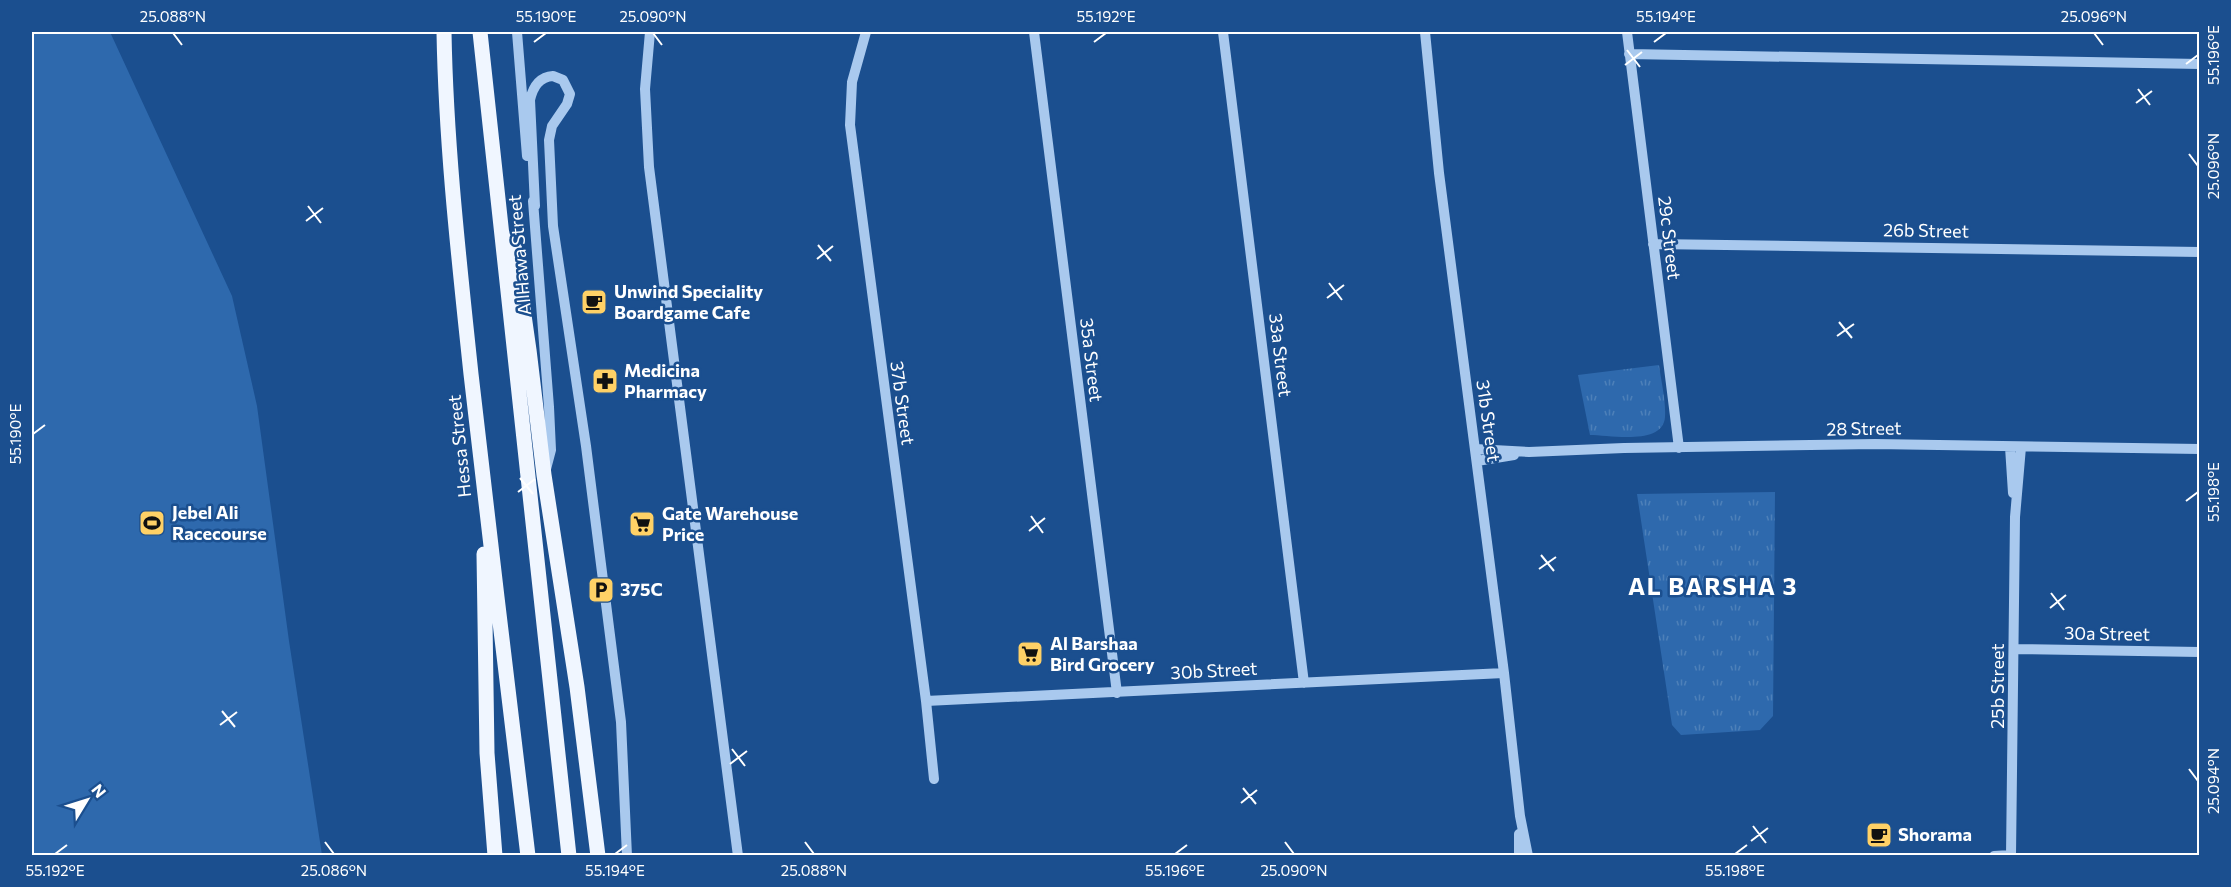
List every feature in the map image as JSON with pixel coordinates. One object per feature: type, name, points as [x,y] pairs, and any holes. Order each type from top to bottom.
[{"type":"main road","name":"Hessa Street","points":[[444,32],[458,248],[485,500],[528,855]]},
{"type":"main road","points":[[480,32],[568,855]]},
{"type":"main road","points":[[492,132],[507,198],[544,475],[577,687],[598,855]]},
{"type":"main road","points":[[485,500],[483,563],[485,688],[495,855]]},
{"type":"street","name":"Al Hawa Street","points":[[517,32],[528,177],[535,207],[550,429],[550,450],[544,475]]},
{"type":"street","points":[[650,32],[645,89],[649,167],[738,855]]},
{"type":"street","name":"37b Street","points":[[866,32],[852,82],[850,125],[926,701],[934,779]]},
{"type":"street","name":"35a Street","points":[[1034,32],[1117,693]]},
{"type":"street","name":"33a Street","points":[[1223,32],[1304,682]]},
{"type":"street","name":"31b Street","points":[[1425,32],[1436,152],[1504,673],[1520,816],[1528,855]]},
{"type":"street","name":"29c Street","points":[[1627,32],[1679,448]]},
{"type":"street","points":[[1629,54],[2199,64]]},
{"type":"street","points":[[535,207],[530,100],[539,82],[553,76],[566,84],[570,94],[567,104],[552,126],[549,140],[553,226],[586,446],[621,722],[627,855]]},
{"type":"street","name":"26b Street","points":[[1653,244],[2199,252]]},
{"type":"street","name":"28 Street","points":[[1475,449],[1529,452],[1624,448],[1875,444],[2199,449]]},
{"type":"street","name":"25b Street","points":[[2010,447],[2016,517]]},
{"type":"street","name":"25b Street","points":[[2011,855],[2016,517],[2021,447]]},
{"type":"street","name":"28 Street","points":[[1477,461],[1529,452]]},
{"type":"street","name":"30a Street","points":[[2014,649],[2199,652]]},
{"type":"street","name":"30b Street","points":[[926,701],[1504,673]]},
{"type":"street","name":"31b Street","points":[[1519,855],[1520,816]]},
{"type":"street","points":[[1994,855],[2011,855]]},
{"type":"green space","name":"Jebel Ali Racecourse","points":[[32,32],[110,32],[232,296],[257,406],[289,641],[322,855],[32,855]]},
{"type":"green space","points":[[1659,365],[1665,411],[1662,426],[1655,432],[1634,437],[1590,435],[1578,375]]},
{"type":"green space","points":[[1775,492],[1773,716],[1760,730],[1681,735],[1672,725],[1637,494]]},
{"type":"place","name":"Unwind Speciality Boardgame Cafe","points":[[594,302]]},
{"type":"place","name":"Medicina Pharmacy","points":[[605,381]]},
{"type":"place","name":"Jebel Ali Racecourse","points":[[152,523]]},
{"type":"place","name":"Gate Warehouse Price","points":[[642,524]]},
{"type":"place","name":"375C","points":[[601,590]]},
{"type":"place","name":"Al Barshaa Bird Grocery","points":[[1030,654]]},
{"type":"place","name":"Shorama","points":[[1879,835]]},
{"type":"district","name":"AL BARSHA 3","points":[[1713,587]]}]
